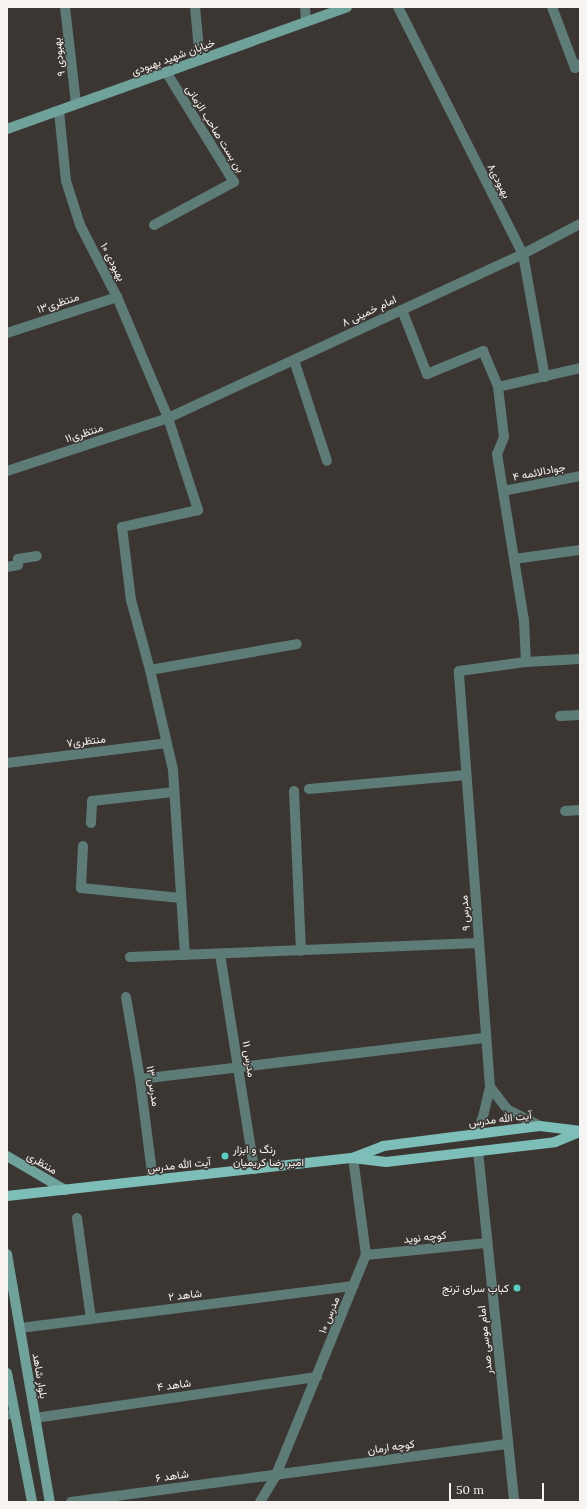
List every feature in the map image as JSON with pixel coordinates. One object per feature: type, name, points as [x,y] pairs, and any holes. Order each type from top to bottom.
[{"type":"main road","name":"آیت الله مدرس","points":[[353,1158],[383,1146],[540,1126],[580,1132]]},
{"type":"main road","name":"آیت الله مدرس","points":[[7,1196],[353,1158],[386,1162],[555,1142],[580,1132]]},
{"type":"street","name":"بهبودی ۹","points":[[65,7],[76,104]]},
{"type":"street","points":[[195,7],[200,60]]},
{"type":"street","points":[[305,7],[306,22]]},
{"type":"street","name":"خیابان شهید بهبودی","points":[[7,129],[347,7]]},
{"type":"street","name":"بهبودی۸","points":[[398,7],[523,254],[545,377]]},
{"type":"street","points":[[552,7],[578,66]]},
{"type":"street","name":"بن بست صاحب الزمانی","points":[[154,225],[234,182],[166,72]]},
{"type":"street","name":"بهبودی ۱۰","points":[[59,111],[66,181],[80,225],[117,296],[168,418],[198,510],[122,527],[131,600],[150,670]]},
{"type":"street","name":"امام خمینی ۸","points":[[168,418],[523,254],[580,224]]},
{"type":"street","name":"منتظری۱۳","points":[[7,333],[117,296]]},
{"type":"street","points":[[402,310],[427,374],[483,352],[498,387],[504,437],[497,454],[524,620],[526,662],[580,659]]},
{"type":"street","points":[[294,360],[327,461]]},
{"type":"street","points":[[498,387],[580,368]]},
{"type":"street","name":"منتظری۱۱","points":[[7,471],[168,418]]},
{"type":"street","name":"جوادالائمه ۴","points":[[503,491],[580,476]]},
{"type":"street","points":[[514,559],[580,550]]},
{"type":"street","points":[[7,567],[18,565],[18,559],[37,556]]},
{"type":"street","points":[[185,955],[172,770],[150,670],[297,644]]},
{"type":"street","name":"مدرس ۹","points":[[476,1134],[483,1117],[490,1087],[458,671],[526,662]]},
{"type":"street","points":[[560,716],[580,714]]},
{"type":"street","name":"منتظری۷","points":[[7,763],[167,743]]},
{"type":"street","points":[[310,789],[466,775]]},
{"type":"street","points":[[294,791],[300,950]]},
{"type":"street","points":[[91,823],[92,801],[173,792]]},
{"type":"street","points":[[565,811],[580,810]]},
{"type":"street","points":[[83,846],[81,888],[181,898]]},
{"type":"street","points":[[130,957],[479,943]]},
{"type":"street","name":"مدرس ۱۱","points":[[220,954],[254,1169]]},
{"type":"street","name":"مدرس ۱۳","points":[[126,997],[140,1079],[153,1180]]},
{"type":"street","points":[[140,1079],[486,1038]]},
{"type":"street","points":[[490,1087],[508,1110],[540,1126]]},
{"type":"street","name":"امام موسی صدر","points":[[478,1151],[514,1502]]},
{"type":"street","name":"منتظری","points":[[7,1156],[65,1190]]},
{"type":"street","points":[[353,1158],[366,1255]]},
{"type":"street","points":[[77,1218],[91,1319]]},
{"type":"street","name":"کوچه نوید","points":[[366,1255],[487,1243]]},
{"type":"street","name":"بلوار شاهد","points":[[7,1254],[50,1502]]},
{"type":"street","name":"مدرس ۱۰","points":[[260,1502],[276,1475],[366,1255]]},
{"type":"street","name":"شاهد ۲","points":[[20,1328],[353,1286]]},
{"type":"street","points":[[7,1373],[11,1414],[32,1502]]},
{"type":"street","name":"شاهد ۴","points":[[35,1418],[317,1377]]},
{"type":"street","name":"کوچه ارمان","points":[[276,1475],[508,1444]]},
{"type":"street","name":"شاهد ۶","points":[[71,1502],[276,1475]]},
{"type":"place","name":"رنگ و ابزار امیر رضا کریمیان","points":[[225,1156]]},
{"type":"place","name":"کباب سرای ترنج","points":[[517,1288]]}]
